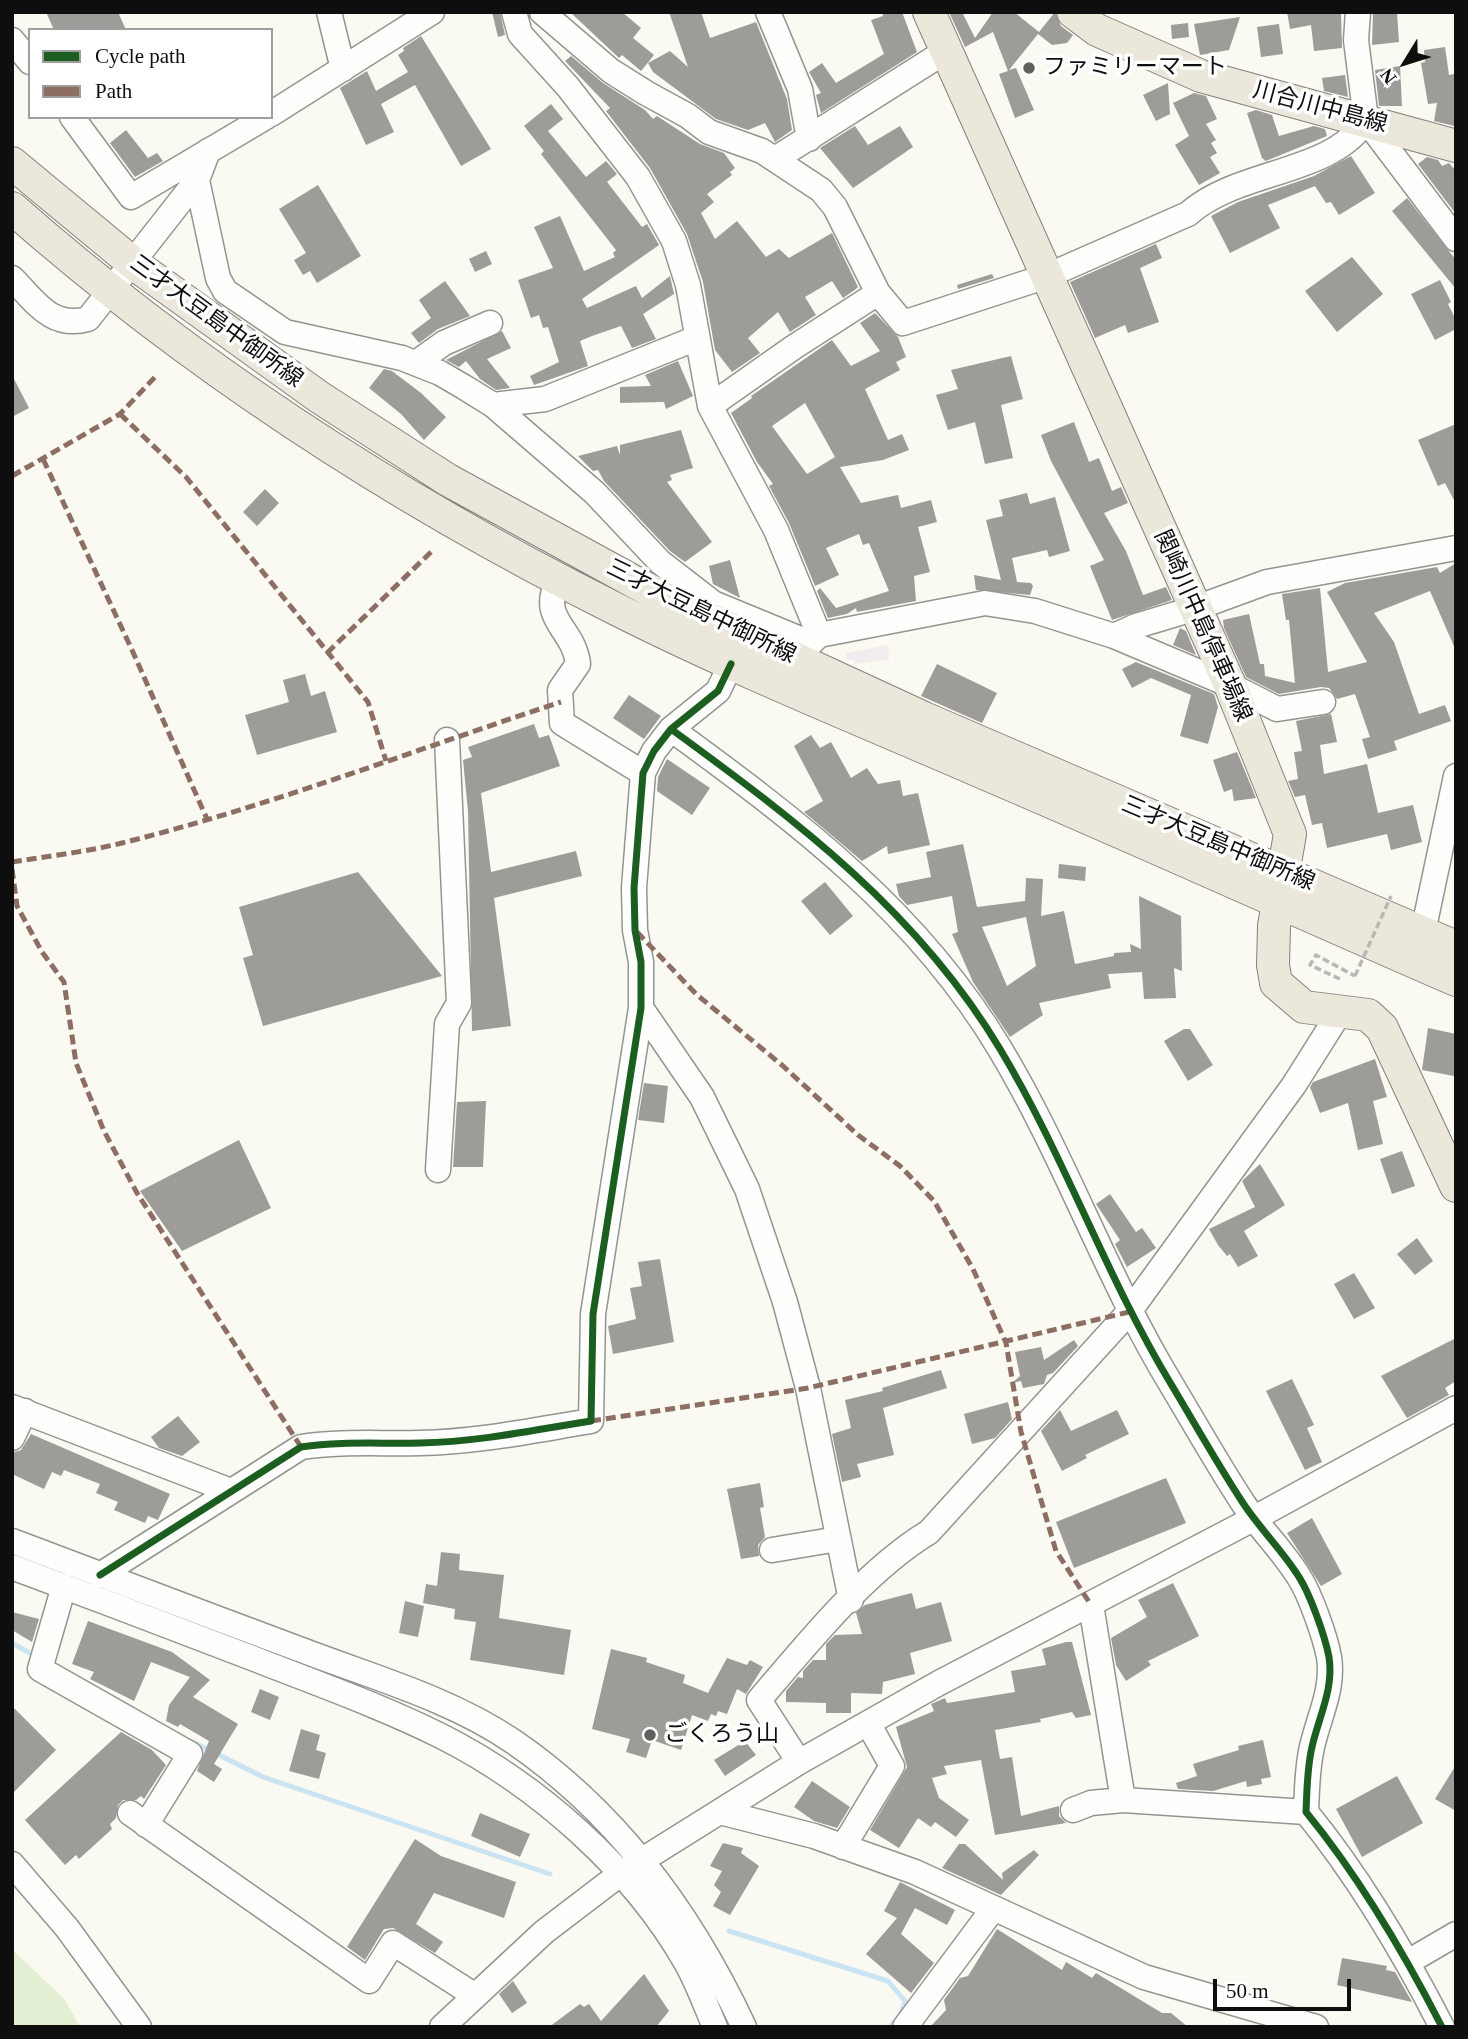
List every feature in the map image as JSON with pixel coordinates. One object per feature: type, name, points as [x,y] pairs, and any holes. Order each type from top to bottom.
[{"type":"main road","name":"関崎川中島停車場線","points":[[929,12],[1230,685],[1290,834],[1274,926],[1273,965],[1276,983],[1304,1007],[1368,1015],[1382,1028],[1456,1186]]},
{"type":"main road","name":"川合川中島線","points":[[1073,12],[1097,30],[1201,76],[1456,146]]},
{"type":"main road","name":"三才大豆島中御所線","points":[[12,163],[134,264],[319,397],[448,480],[664,598],[810,646],[924,719],[1282,889],[1456,980]]},
{"type":"main road","name":"三才大豆島中御所線","points":[[12,208],[111,293],[259,400],[355,463],[559,579],[731,664],[1282,889],[1423,932],[1456,947]]},
{"type":"street","points":[[330,12],[343,69]]},
{"type":"street","points":[[273,113],[432,12]]},
{"type":"street","points":[[514,12],[520,34],[568,87],[638,177],[674,241],[688,285],[710,406],[776,530],[810,646]]},
{"type":"street","points":[[542,12],[611,71],[709,132],[762,151],[821,190],[835,207],[878,293],[903,323],[1047,276],[1188,214],[1201,202],[1251,178],[1305,163],[1355,137],[1366,120]]},
{"type":"street","points":[[768,12],[800,89],[808,139]]},
{"type":"street","points":[[1357,12],[1356,40],[1366,120],[1456,239]]},
{"type":"street","points":[[12,40],[28,60]]},
{"type":"street","points":[[775,159],[946,51]]},
{"type":"street","points":[[73,119],[131,197],[263,119]]},
{"type":"street","points":[[12,278],[47,313],[59,321],[73,323],[88,319],[134,264],[197,180],[208,151]]},
{"type":"street","points":[[197,180],[218,278],[225,291],[285,332],[416,363],[440,373],[493,405],[595,493],[660,562],[713,603],[810,646],[985,603],[1035,611],[1114,636],[1230,685],[1277,709],[1323,702]]},
{"type":"street","points":[[710,406],[878,293]]},
{"type":"street","points":[[416,363],[444,343],[490,323]]},
{"type":"street","points":[[493,405],[545,399],[697,338]]},
{"type":"street","points":[[1114,636],[1136,626],[1267,582],[1456,548]]},
{"type":"street","points":[[559,579],[551,595],[550,608],[577,654],[579,664],[560,690],[562,723],[643,773]]},
{"type":"street","points":[[100,1575],[301,1447],[338,1442],[433,1442],[508,1435],[592,1421],[593,1314],[641,1008],[641,962],[635,930],[634,888],[643,773],[654,751],[671,729],[718,691],[731,664]]},
{"type":"street","points":[[671,729],[784,812],[850,870],[928,946],[999,1047],[1058,1157],[1129,1312],[1254,1519],[1300,1578],[1329,1657],[1330,1692],[1320,1714],[1311,1751],[1306,1812],[1355,1877],[1408,1962],[1442,2027]]},
{"type":"street","points":[[438,1170],[447,1024],[459,1003],[447,740]]},
{"type":"street","points":[[1423,932],[1456,776]]},
{"type":"street","points":[[641,1008],[702,1097],[747,1189],[785,1302],[808,1388],[851,1600]]},
{"type":"street","points":[[799,1762],[759,1700],[901,1549],[929,1532],[1129,1312],[1294,1086],[1340,1012]]},
{"type":"street","points":[[442,2027],[544,1932],[620,1874],[799,1762],[1456,1408]]},
{"type":"street","points":[[12,1438],[18,1409],[231,1491]]},
{"type":"street","points":[[772,1550],[838,1539]]},
{"type":"street","points":[[12,1541],[433,1698],[512,1741],[557,1774],[600,1811],[662,1886],[716,1968],[744,2027]]},
{"type":"street","points":[[12,1567],[360,1700],[441,1736],[519,1784],[585,1839],[620,1874],[687,1964],[715,2027]]},
{"type":"street","points":[[64,1586],[40,1669],[190,1754],[138,1819],[369,1981],[393,1943],[474,1995]]},
{"type":"street","points":[[1091,1605],[1123,1800]]},
{"type":"street","points":[[843,1847],[892,1766],[868,1723]]},
{"type":"street","points":[[1073,1810],[1091,1803],[1123,1800],[1306,1812]]},
{"type":"street","points":[[720,1812],[843,1847],[915,1872],[1144,1977],[1316,2027]]},
{"type":"street","points":[[12,1864],[66,1928],[139,2027]]},
{"type":"street","points":[[905,2027],[993,1909]]},
{"type":"street","points":[[1408,1962],[1456,1934]]},
{"type":"path","points":[[1340,979],[1310,965],[1317,955],[1355,976],[1391,896]]},
{"type":"shaded area","points":[[888,645],[889,659],[855,664],[853,660],[847,660],[846,653]]},
{"type":"green space","points":[[12,1949],[65,2000],[80,2027],[12,2027]]},
{"type":"building","points":[[46,12],[118,12],[125,28],[53,28]]},
{"type":"building","points":[[492,12],[500,12],[505,35],[498,37]]},
{"type":"building","points":[[570,12],[622,12],[641,28],[633,38],[654,55],[641,71],[622,55],[619,58]]},
{"type":"building","points":[[669,12],[701,12],[710,38],[756,22],[787,99],[792,130],[775,142],[765,123],[748,130],[716,119],[653,72],[648,63],[670,51],[688,67]]},
{"type":"building","points":[[882,12],[902,12],[917,52],[821,113],[816,95],[821,93],[809,72],[822,63],[836,83],[884,54],[871,20],[883,16]]},
{"type":"building","points":[[949,12],[962,12],[975,38],[993,12],[1014,12],[1039,32],[1055,12],[1061,26],[1073,35],[1067,43],[1052,45],[1038,34],[1009,70],[1016,68],[1034,110],[1015,118],[999,74],[1008,71],[993,32],[965,47]]},
{"type":"building","points":[[1287,12],[1341,12],[1342,48],[1314,51],[1311,25],[1290,29]]},
{"type":"building","points":[[1373,12],[1397,12],[1399,42],[1372,45]]},
{"type":"building","points":[[1240,17],[1229,50],[1200,55],[1194,24]]},
{"type":"building","points":[[1188,23],[1189,37],[1172,39],[1171,25]]},
{"type":"building","points":[[1279,24],[1283,54],[1261,57],[1257,27]]},
{"type":"building","points":[[421,36],[491,149],[461,166],[415,85],[381,104],[394,132],[366,145],[340,88],[367,71],[376,91],[408,72],[398,55],[404,51],[403,48]]},
{"type":"building","points":[[1445,47],[1449,75],[1454,74],[1456,84],[1454,126],[1434,121],[1437,103],[1428,104],[1421,63],[1425,62],[1424,50]]},
{"type":"building","points":[[571,56],[603,83],[645,110],[653,119],[657,116],[700,144],[724,153],[735,168],[730,172],[732,175],[707,194],[714,202],[701,213],[715,239],[737,221],[766,257],[779,249],[789,258],[832,233],[858,287],[843,298],[832,281],[805,297],[816,315],[790,332],[778,312],[748,338],[760,353],[732,372],[715,350],[703,282],[687,234],[650,168],[606,111],[610,108],[565,61]]},
{"type":"building","points":[[1400,66],[1402,106],[1379,106],[1375,70]]},
{"type":"building","points":[[1345,75],[1348,97],[1324,91],[1322,78]]},
{"type":"building","points":[[1168,83],[1170,114],[1156,121],[1143,95]]},
{"type":"building","points":[[1194,93],[1206,96],[1217,119],[1206,124],[1216,140],[1211,143],[1217,153],[1210,157],[1220,173],[1199,185],[1175,145],[1189,136],[1173,103]]},
{"type":"building","points":[[551,104],[563,119],[548,131],[586,177],[606,161],[617,174],[607,182],[642,227],[647,224],[659,245],[582,299],[587,308],[636,286],[642,298],[670,276],[674,294],[643,314],[656,339],[632,348],[621,326],[592,336],[580,341],[588,366],[534,385],[530,376],[559,362],[548,327],[543,328],[539,315],[531,318],[518,280],[553,268],[534,227],[560,216],[584,271],[615,257],[613,253],[616,250],[541,154],[544,151],[524,126]]},
{"type":"building","points":[[1256,110],[1272,115],[1279,136],[1314,126],[1325,129],[1327,136],[1266,161],[1262,158],[1247,113]]},
{"type":"building","points":[[855,126],[868,145],[900,126],[913,147],[853,188],[820,148]]},
{"type":"building","points":[[126,130],[148,158],[157,153],[163,161],[135,177],[110,143]]},
{"type":"building","points":[[1351,156],[1375,193],[1339,215],[1331,202],[1326,203],[1315,186],[1268,205],[1280,228],[1230,253],[1211,216],[1238,202],[1314,176]]},
{"type":"building","points":[[1427,157],[1438,160],[1442,166],[1449,163],[1456,171],[1456,214],[1418,164]]},
{"type":"building","points":[[318,185],[361,256],[317,283],[310,271],[303,275],[294,260],[306,253],[279,209]]},
{"type":"building","points":[[1407,198],[1456,260],[1456,289],[1392,211]]},
{"type":"building","points":[[1156,244],[1162,258],[1140,268],[1159,322],[1128,333],[1125,325],[1095,338],[1070,282]]},
{"type":"building","points":[[486,251],[492,264],[475,272],[469,259]]},
{"type":"building","points":[[1352,257],[1383,294],[1337,332],[1305,291]]},
{"type":"building","points":[[992,274],[994,278],[958,289],[957,285]]},
{"type":"building","points":[[1440,280],[1451,302],[1448,304],[1456,320],[1456,329],[1435,340],[1411,294]]},
{"type":"building","points":[[445,281],[470,316],[438,329],[419,343],[411,333],[431,318],[419,300]]},
{"type":"building","points":[[875,313],[898,337],[906,357],[896,362],[900,370],[865,389],[888,440],[902,434],[909,450],[883,460],[840,467],[861,503],[898,495],[901,508],[931,500],[937,522],[918,527],[930,572],[914,576],[916,601],[857,612],[856,608],[847,614],[828,618],[817,591],[820,588],[836,608],[889,591],[869,543],[863,545],[859,534],[826,548],[839,575],[815,586],[789,523],[769,486],[773,484],[757,462],[731,413],[832,340],[851,366],[880,351],[860,323]],"holes":[[[805,403],[835,457],[807,474],[772,426]]]},
{"type":"building","points":[[502,331],[511,348],[487,359],[510,388],[496,390],[480,379],[466,361],[459,367],[446,360]]},
{"type":"building","points":[[1011,356],[1023,399],[1001,405],[1013,458],[985,464],[975,422],[948,430],[936,395],[958,389],[951,370]]},
{"type":"building","points":[[678,361],[693,396],[666,409],[664,402],[620,403],[620,387],[651,386],[645,375]]},
{"type":"building","points":[[384,369],[392,371],[421,393],[446,417],[424,440],[401,414],[369,388]]},
{"type":"building","points":[[12,375],[29,408],[12,417]]},
{"type":"building","points":[[1074,422],[1089,462],[1099,458],[1112,491],[1121,487],[1128,503],[1104,513],[1126,551],[1143,595],[1166,587],[1172,600],[1112,620],[1090,566],[1104,560],[1051,461],[1041,435]]},
{"type":"building","points":[[1456,424],[1456,504],[1445,483],[1438,486],[1418,440]]},
{"type":"building","points":[[681,430],[693,468],[670,475],[672,480],[667,482],[712,542],[685,562],[670,551],[604,481],[598,470],[593,471],[578,456],[617,446],[620,455],[620,445]]},
{"type":"building","points":[[265,489],[279,503],[257,526],[243,512]]},
{"type":"building","points":[[1027,493],[1030,504],[1055,497],[1070,551],[1049,557],[1047,550],[1012,558],[1017,582],[1031,583],[1033,586],[1030,595],[976,590],[974,575],[1001,580],[986,520],[1003,516],[999,500]]},
{"type":"building","points":[[730,560],[740,598],[713,584],[709,566]]},
{"type":"building","points":[[1456,563],[1456,651],[1430,591],[1374,613],[1394,642],[1419,714],[1445,705],[1451,721],[1394,741],[1397,750],[1368,759],[1362,739],[1370,737],[1355,694],[1337,699],[1329,688],[1321,687],[1279,694],[1246,677],[1224,628],[1223,620],[1249,614],[1265,676],[1295,683],[1289,620],[1286,620],[1282,594],[1320,588],[1328,672],[1367,662],[1327,592],[1345,583],[1437,567],[1440,573]]},
{"type":"building","points":[[1180,628],[1186,631],[1196,655],[1173,645]]},
{"type":"building","points":[[1136,662],[1214,694],[1218,707],[1208,744],[1180,736],[1191,695],[1151,678],[1132,688],[1122,669]]},
{"type":"building","points":[[937,664],[997,693],[982,723],[921,696]]},
{"type":"building","points":[[305,674],[311,696],[325,691],[337,732],[257,755],[245,715],[289,702],[283,680]]},
{"type":"building","points":[[629,695],[661,716],[644,739],[613,718]]},
{"type":"building","points":[[1331,714],[1337,742],[1320,745],[1324,774],[1367,764],[1378,813],[1413,805],[1422,842],[1391,850],[1387,834],[1327,848],[1322,823],[1312,825],[1305,795],[1295,797],[1288,781],[1298,779],[1294,752],[1302,751],[1296,721]]},
{"type":"building","points":[[534,724],[539,738],[549,735],[560,766],[481,793],[491,872],[576,851],[582,876],[494,898],[511,1026],[472,1031],[468,812],[463,760],[472,757],[468,747]]},
{"type":"building","points":[[811,735],[820,748],[831,742],[851,778],[867,768],[878,784],[900,780],[903,796],[918,793],[930,845],[888,854],[887,846],[862,861],[804,812],[823,801],[794,746]]},
{"type":"building","points":[[1237,752],[1256,798],[1234,801],[1232,789],[1224,792],[1213,760]]},
{"type":"building","points":[[667,759],[710,788],[692,815],[657,791],[658,777]]},
{"type":"building","points":[[963,844],[977,907],[1025,901],[1026,878],[1043,879],[1041,916],[1064,911],[1075,964],[1114,956],[1114,953],[1131,952],[1130,944],[1141,949],[1139,896],[1181,916],[1182,971],[1174,968],[1176,998],[1144,999],[1142,972],[1108,974],[1111,988],[1039,1003],[1043,1015],[1010,1037],[973,982],[952,934],[958,932],[952,896],[907,905],[899,896],[896,884],[931,877],[926,852]],"holes":[[[1026,917],[1036,966],[1007,986],[982,927]]]},
{"type":"building","points":[[1059,864],[1086,867],[1085,881],[1058,878]]},
{"type":"building","points":[[358,872],[442,976],[263,1026],[243,958],[253,955],[239,907]]},
{"type":"building","points":[[825,882],[853,916],[830,935],[801,901]]},
{"type":"building","points":[[1428,1028],[1456,1034],[1454,1076],[1422,1070]]},
{"type":"building","points":[[1184,1029],[1190,1029],[1213,1065],[1188,1081],[1164,1041]]},
{"type":"building","points":[[1375,1059],[1387,1097],[1373,1101],[1383,1144],[1358,1150],[1348,1103],[1320,1113],[1310,1087],[1313,1082]]},
{"type":"building","points":[[644,1083],[668,1086],[664,1123],[638,1120]]},
{"type":"building","points":[[486,1101],[483,1167],[453,1167],[457,1102]]},
{"type":"building","points":[[239,1140],[271,1208],[182,1251],[140,1191]]},
{"type":"building","points":[[1402,1151],[1415,1186],[1392,1194],[1380,1159]]},
{"type":"building","points":[[1260,1164],[1285,1205],[1244,1231],[1258,1256],[1238,1267],[1230,1254],[1227,1256],[1218,1245],[1209,1229],[1255,1207],[1242,1181]]},
{"type":"building","points":[[1110,1194],[1136,1232],[1142,1228],[1156,1248],[1127,1267],[1115,1244],[1120,1240],[1096,1204]]},
{"type":"building","points":[[1417,1238],[1433,1261],[1415,1275],[1397,1254]]},
{"type":"building","points":[[660,1259],[674,1342],[613,1354],[608,1326],[636,1319],[630,1288],[642,1286],[638,1262]]},
{"type":"building","points":[[1354,1273],[1375,1308],[1354,1319],[1334,1284]]},
{"type":"building","points":[[1456,1338],[1456,1381],[1445,1388],[1449,1395],[1407,1418],[1381,1376]]},
{"type":"building","points":[[1074,1340],[1078,1346],[1053,1373],[1047,1375],[1044,1384],[1023,1388],[1021,1381],[1012,1383],[1020,1376],[1015,1352],[1041,1347],[1044,1360]]},
{"type":"building","points":[[941,1370],[947,1388],[883,1408],[894,1455],[857,1464],[861,1477],[842,1482],[832,1434],[851,1428],[845,1400],[883,1391],[882,1388]]},
{"type":"building","points":[[1292,1379],[1314,1425],[1307,1428],[1322,1462],[1305,1470],[1266,1391]]},
{"type":"building","points":[[1008,1402],[1012,1419],[995,1438],[972,1444],[964,1414]]},
{"type":"building","points":[[1060,1410],[1071,1431],[1117,1410],[1129,1434],[1085,1455],[1087,1458],[1062,1471],[1041,1431]]},
{"type":"building","points":[[178,1416],[200,1442],[182,1456],[159,1448],[151,1437]]},
{"type":"building","points":[[31,1434],[170,1494],[158,1520],[148,1516],[145,1523],[114,1510],[118,1502],[96,1493],[100,1484],[64,1470],[61,1476],[52,1472],[44,1489],[12,1474],[12,1453],[21,1450]]},
{"type":"building","points":[[1166,1478],[1186,1523],[1074,1568],[1056,1522]]},
{"type":"building","points":[[760,1483],[764,1507],[760,1508],[765,1537],[758,1545],[759,1556],[741,1559],[727,1489]]},
{"type":"building","points":[[1312,1518],[1342,1574],[1321,1586],[1287,1533]]},
{"type":"building","points":[[441,1552],[460,1554],[459,1570],[504,1575],[499,1618],[571,1630],[564,1675],[470,1660],[476,1622],[454,1619],[455,1609],[423,1603],[426,1584],[437,1586]]},
{"type":"building","points":[[1173,1583],[1199,1636],[1148,1661],[1151,1665],[1126,1681],[1116,1665],[1111,1638],[1147,1617],[1138,1600]]},
{"type":"building","points":[[912,1593],[916,1609],[941,1602],[952,1641],[910,1653],[915,1674],[883,1682],[882,1694],[851,1693],[851,1713],[826,1713],[826,1703],[786,1702],[786,1691],[798,1677],[803,1678],[803,1671],[813,1660],[826,1660],[826,1644],[835,1635],[862,1634],[856,1613],[865,1605]]},
{"type":"building","points":[[405,1601],[424,1606],[418,1637],[399,1633]]},
{"type":"building","points":[[12,1612],[39,1619],[32,1642],[12,1630]]},
{"type":"building","points":[[88,1621],[172,1652],[210,1680],[193,1697],[238,1724],[214,1764],[222,1769],[214,1782],[197,1771],[209,1741],[180,1724],[178,1727],[166,1721],[169,1705],[190,1677],[151,1662],[134,1701],[90,1679],[94,1672],[72,1664]]},
{"type":"building","points":[[1072,1642],[1091,1715],[1076,1718],[1072,1712],[1040,1719],[1041,1722],[995,1730],[1000,1759],[1012,1757],[1021,1816],[1059,1806],[1059,1816],[1066,1823],[995,1835],[981,1760],[944,1766],[947,1774],[932,1778],[939,1798],[969,1820],[956,1837],[935,1822],[931,1827],[918,1818],[899,1848],[870,1830],[907,1767],[896,1727],[934,1711],[931,1704],[945,1698],[947,1703],[1015,1692],[1011,1671],[1046,1665],[1042,1649]]},
{"type":"building","points":[[611,1649],[647,1658],[646,1662],[685,1675],[683,1683],[708,1693],[727,1658],[747,1665],[750,1660],[763,1667],[746,1694],[737,1689],[727,1714],[718,1711],[716,1716],[711,1714],[708,1721],[692,1715],[681,1750],[652,1740],[646,1758],[626,1752],[630,1739],[592,1729]]},
{"type":"building","points":[[260,1689],[279,1697],[270,1720],[251,1712]]},
{"type":"building","points":[[12,1706],[56,1750],[12,1794]]},
{"type":"building","points":[[301,1729],[320,1735],[316,1750],[326,1753],[319,1779],[289,1771]]},
{"type":"building","points":[[121,1732],[152,1750],[166,1765],[144,1799],[141,1796],[136,1800],[123,1800],[118,1805],[116,1818],[110,1824],[112,1829],[79,1859],[76,1855],[65,1865],[25,1820]]},
{"type":"building","points":[[1263,1740],[1271,1777],[1261,1779],[1262,1784],[1247,1787],[1246,1781],[1213,1791],[1178,1789],[1176,1783],[1197,1776],[1193,1764],[1239,1750],[1238,1746]]},
{"type":"building","points":[[745,1741],[756,1755],[725,1776],[714,1760]]},
{"type":"building","points":[[1456,1765],[1456,1811],[1435,1799]]},
{"type":"building","points":[[1397,1776],[1423,1823],[1362,1857],[1336,1809]]},
{"type":"building","points":[[812,1781],[850,1807],[837,1828],[814,1821],[794,1807]]},
{"type":"building","points":[[480,1813],[530,1834],[520,1857],[471,1836]]},
{"type":"building","points":[[415,1839],[441,1856],[516,1882],[504,1918],[434,1893],[416,1924],[443,1942],[435,1953],[393,1928],[384,1929],[365,1960],[347,1947]]},
{"type":"building","points":[[723,1843],[743,1848],[741,1853],[759,1866],[730,1915],[713,1906],[721,1892],[714,1885],[722,1871],[710,1866]]},
{"type":"building","points":[[959,1844],[965,1844],[1003,1880],[1002,1873],[1034,1850],[1039,1855],[1001,1895],[942,1868]]},
{"type":"building","points":[[900,1882],[955,1910],[947,1925],[915,1908],[901,1934],[934,1963],[911,1993],[866,1954],[897,1918],[884,1911]]},
{"type":"building","points":[[997,1929],[1062,1970],[1066,1962],[1092,1978],[1096,1973],[1162,2013],[1171,2013],[1188,2027],[930,2027],[946,2010],[944,2000],[960,1978],[968,1976]]},
{"type":"building","points":[[1342,1958],[1387,1966],[1386,1970],[1395,1972],[1412,2002],[1337,1985]]},
{"type":"building","points":[[644,1974],[669,2011],[656,2027],[549,2027],[580,2004],[584,2007],[589,2004],[601,2021]]},
{"type":"building","points":[[513,1981],[527,2003],[512,2013],[499,1994]]},
{"type":"waterway","points":[[12,1643],[37,1657]]},
{"type":"waterway","points":[[193,1742],[263,1777],[550,1874]]},
{"type":"waterway","points":[[729,1931],[888,1981],[905,2001],[900,2016],[890,2027]]},
{"type":"marked path","points":[[12,476],[120,414],[157,375]]},
{"type":"marked path","points":[[120,414],[186,477],[368,702],[386,761]]},
{"type":"marked path","points":[[43,459],[207,819]]},
{"type":"marked path","points":[[327,653],[432,551]]},
{"type":"marked path","points":[[12,862],[108,846],[233,812],[561,702]]},
{"type":"marked path","points":[[12,869],[17,906],[42,952],[64,982],[76,1063],[104,1131],[137,1193],[301,1447]]},
{"type":"marked path","points":[[637,932],[696,994],[783,1066],[858,1135],[900,1166],[934,1201],[973,1269],[1006,1343],[1021,1432],[1056,1551],[1091,1605]]},
{"type":"marked path","points":[[591,1421],[808,1388],[1129,1312]]},
{"type":"cycle path","points":[[100,1575],[301,1447],[463,1440],[591,1421],[593,1314],[641,1008],[641,962],[635,930],[634,888],[643,773],[654,751],[671,729],[718,691],[731,664]]},
{"type":"cycle path","points":[[671,729],[764,799],[852,872],[932,954],[1000,1049],[1045,1132],[1148,1343],[1234,1489],[1293,1567],[1308,1594],[1324,1638],[1330,1669],[1328,1691],[1310,1755],[1306,1812],[1345,1863],[1380,1916],[1442,2027]]},
{"type":"place","name":"ファミリーマート","points":[[1029,68]]},
{"type":"place","name":"ごくろう山","points":[[650,1735]]}]
